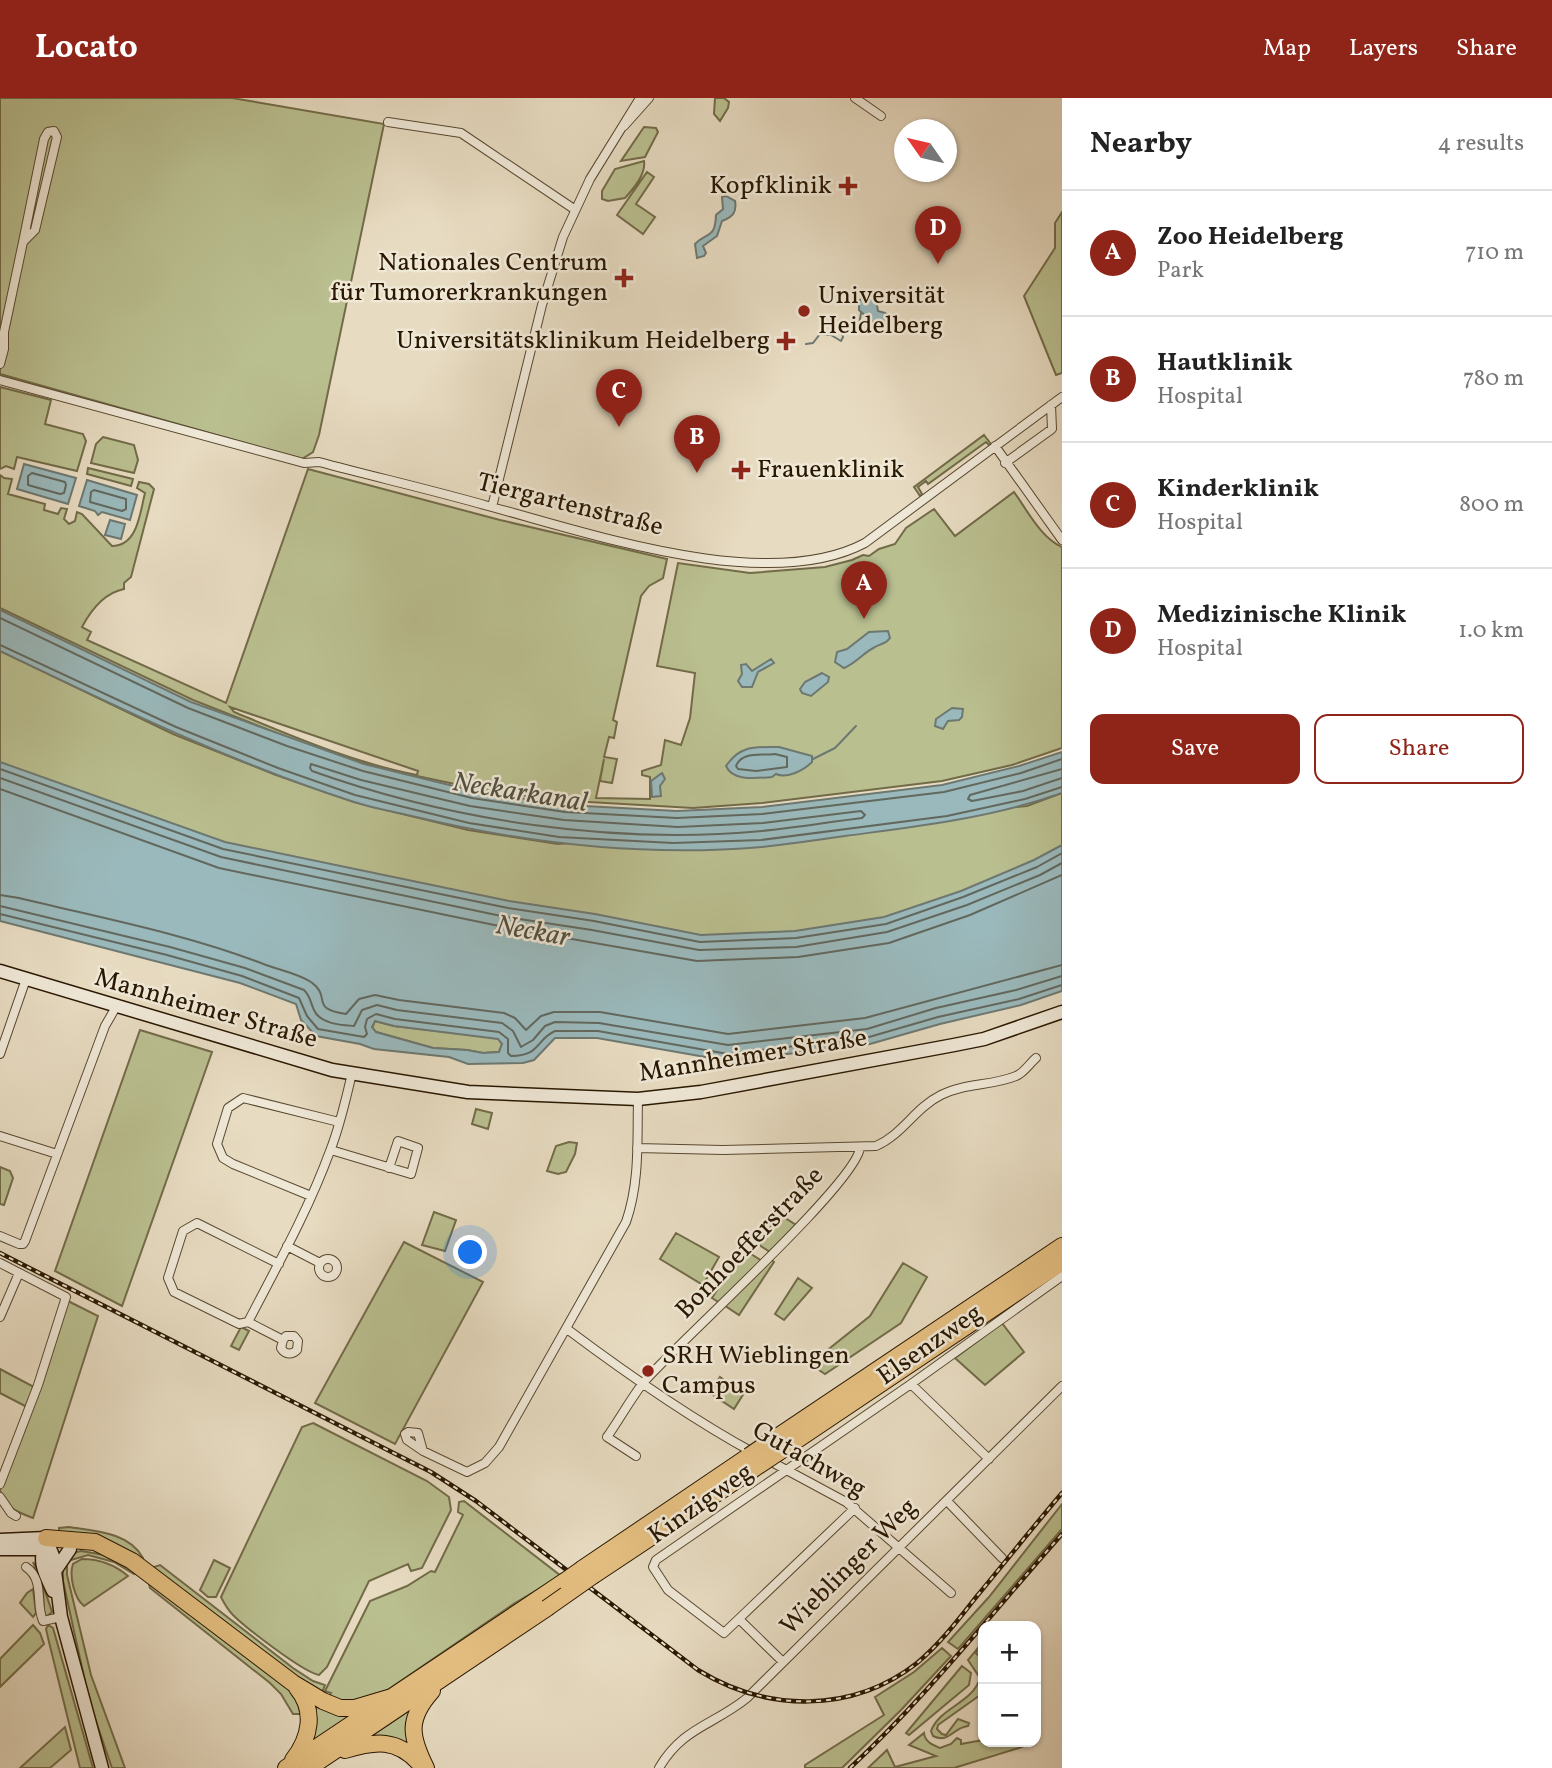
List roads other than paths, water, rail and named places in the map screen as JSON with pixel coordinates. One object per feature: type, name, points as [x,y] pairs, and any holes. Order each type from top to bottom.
[{"type":"highway","points":[[309,1768],[547,1608],[588,1572],[1062,1246]]},
{"type":"highway","points":[[772,1448],[1062,1262]]},
{"type":"highway","points":[[46,1546],[95,1542],[118,1553],[144,1569],[310,1700],[347,1708],[392,1697]]},
{"type":"highway","points":[[46,1546],[118,1553]]},
{"type":"highway","points":[[286,1768],[565,1581],[588,1572]]},
{"type":"highway","points":[[425,1768],[413,1739],[415,1716],[443,1678]]},
{"type":"highway","points":[[286,1768],[308,1735],[310,1700]]},
{"type":"highway","points":[[332,1752],[372,1743],[388,1744],[406,1752],[425,1768]]},
{"type":"street","points":[[492,507],[548,281],[575,209],[639,98]]},
{"type":"street","points":[[622,128],[649,98]]},
{"type":"street","points":[[855,98],[881,116]]},
{"type":"street","points":[[388,122],[461,133],[575,209]]},
{"type":"street","points":[[0,364],[4,349],[4,332],[44,139],[48,132],[54,131],[57,137],[35,230],[23,242]]},
{"type":"street","name":"Tiergartenstraße","points":[[0,380],[304,463],[318,462],[599,537],[671,553],[751,563],[823,558],[849,551],[887,529],[1062,397]]},
{"type":"street","points":[[1005,463],[1052,429],[1051,405]]},
{"type":"street","points":[[995,446],[1062,540]]},
{"type":"street","name":"Mannheimer Straße","points":[[0,971],[332,1070],[468,1092],[638,1099],[701,1092],[984,1039],[1062,1013]]},
{"type":"street","points":[[0,1054],[26,979]]},
{"type":"street","points":[[0,1236],[23,1244],[105,1026],[116,1007]]},
{"type":"street","points":[[637,1148],[723,1150],[860,1147],[886,1142],[918,1111],[939,1096],[950,1091],[1017,1076],[1036,1058]]},
{"type":"street","points":[[248,1322],[312,1196],[331,1150],[352,1073]]},
{"type":"street","points":[[312,1196],[223,1158],[217,1144],[228,1108],[243,1098],[339,1122]]},
{"type":"street","points":[[424,1451],[467,1472],[485,1463],[499,1447],[626,1222],[634,1193],[638,1099]]},
{"type":"street","points":[[0,1136],[57,1154]]},
{"type":"street","points":[[331,1150],[389,1168],[411,1174],[418,1148],[398,1141],[389,1168]]},
{"type":"street","name":"Bonhoefferstraße","points":[[636,1455],[607,1437],[643,1384],[801,1224],[848,1172],[860,1153],[860,1147]]},
{"type":"street","points":[[279,1264],[197,1223],[183,1231],[168,1278],[174,1292],[239,1324],[248,1322],[283,1340]]},
{"type":"street","points":[[287,1246],[320,1263]]},
{"type":"street","points":[[0,1263],[66,1297],[0,1484]]},
{"type":"street","points":[[0,1317],[19,1273]]},
{"type":"street","name":"Elsenzweg","points":[[787,1470],[1062,1276]]},
{"type":"street","name":"Gutachweg","points":[[567,1329],[701,1422],[855,1508],[951,1593]]},
{"type":"street","points":[[911,1384],[989,1459]]},
{"type":"street","name":"Wieblinger Weg","points":[[659,1768],[686,1735],[742,1702],[1062,1386]]},
{"type":"street","name":"Kinzigweg","points":[[739,1619],[724,1633],[668,1590],[653,1564],[787,1470]]},
{"type":"street","points":[[0,1497],[16,1517]]},
{"type":"street","points":[[947,1501],[1002,1558]]},
{"type":"street","points":[[783,1662],[739,1619],[855,1508]]},
{"type":"street","points":[[1,1546],[46,1546]]},
{"type":"street","points":[[1,1546],[27,1556],[42,1567],[58,1601]]},
{"type":"street","points":[[42,1567],[46,1546]]},
{"type":"street","points":[[46,1546],[55,1571],[61,1616],[102,1768]]},
{"type":"street","points":[[55,1571],[70,1549]]},
{"type":"street","points":[[26,1567],[31,1570],[40,1588],[43,1621],[61,1616]]},
{"type":"water","points":[[726,196],[735,201],[735,211],[722,221],[717,236],[703,246],[706,253],[704,256],[697,258],[695,244],[712,232],[716,215],[723,209],[722,197]]},
{"type":"water","points":[[867,294],[876,300],[878,311],[890,317],[887,327],[877,326],[859,310],[859,301]]},
{"type":"water","points":[[24,464],[76,478],[68,504],[17,489]]},
{"type":"water","points":[[87,480],[137,495],[130,520],[102,512],[98,515],[95,511],[79,506]]},
{"type":"water","points":[[110,520],[125,524],[121,539],[105,535]]},
{"type":"water","points":[[0,610],[191,702],[364,764],[474,791],[566,805],[677,811],[762,807],[942,785],[1062,752],[1062,793],[1009,809],[955,820],[762,847],[718,850],[631,849],[501,834],[359,803],[261,769],[173,732],[0,651]]},
{"type":"water","points":[[888,631],[890,638],[886,642],[848,666],[844,668],[835,662],[837,652],[847,649],[869,632]]},
{"type":"water","points":[[771,659],[774,663],[758,672],[752,687],[742,687],[738,681],[742,674],[741,665],[746,664],[752,671]]},
{"type":"water","points":[[822,673],[829,677],[828,682],[811,696],[802,693],[800,689],[805,682]]},
{"type":"water","points":[[952,708],[963,709],[962,717],[948,721],[943,729],[935,726],[936,719]]},
{"type":"water","points":[[755,747],[779,747],[812,756],[812,762],[789,775],[776,774],[759,778],[734,775],[726,766],[743,751]]},
{"type":"water","name":"Neckar","points":[[0,762],[225,842],[509,901],[595,914],[701,935],[795,931],[884,917],[961,891],[1062,845],[1062,991],[1021,1005],[870,1044],[728,1061],[597,1038],[555,1038],[534,1060],[523,1063],[468,1064],[449,1057],[374,1049],[316,1036],[301,1020],[296,1004],[240,983],[0,921]],"holes":[[[375,1021],[394,1026],[498,1039],[502,1044],[499,1052],[483,1053],[433,1048],[376,1032],[372,1027]]]},
{"type":"water","points":[[662,773],[665,779],[660,786],[661,796],[652,797],[651,781]]},
{"type":"waterway","points":[[806,344],[813,343],[820,334],[831,335],[841,341],[843,337],[840,326],[859,325],[861,313]]},
{"type":"waterway","points":[[813,759],[835,748],[856,726]]},
{"type":"railway","points":[[0,1253],[431,1472],[476,1501],[698,1670],[724,1684],[752,1694],[780,1700],[837,1699],[865,1692],[892,1680],[917,1663],[941,1640],[1062,1493]]},
{"type":"railway","points":[[850,1768],[932,1683],[1062,1534]]},
{"type":"place","name":"Kopfklinik","points":[[848,186]]},
{"type":"place","name":"Medizinische Klinik","points":[[938,264]]},
{"type":"place","name":"Nationales Centrum für Tumorerkrankungen","points":[[624,278]]},
{"type":"place","name":"Universität Heidelberg","points":[[804,311]]},
{"type":"place","name":"Universitätsklinikum Heidelberg","points":[[786,341]]},
{"type":"place","name":"Kinderklinik","points":[[619,427]]},
{"type":"place","name":"Frauenklinik","points":[[741,470]]},
{"type":"place","name":"Hautklinik","points":[[697,473]]},
{"type":"place","name":"Zoo Heidelberg","points":[[864,619]]},
{"type":"place","name":"SRH Wieblingen Campus","points":[[648,1371]]},
{"type":"water label","name":"Neckarkanal","points":[[520,793]]}]
